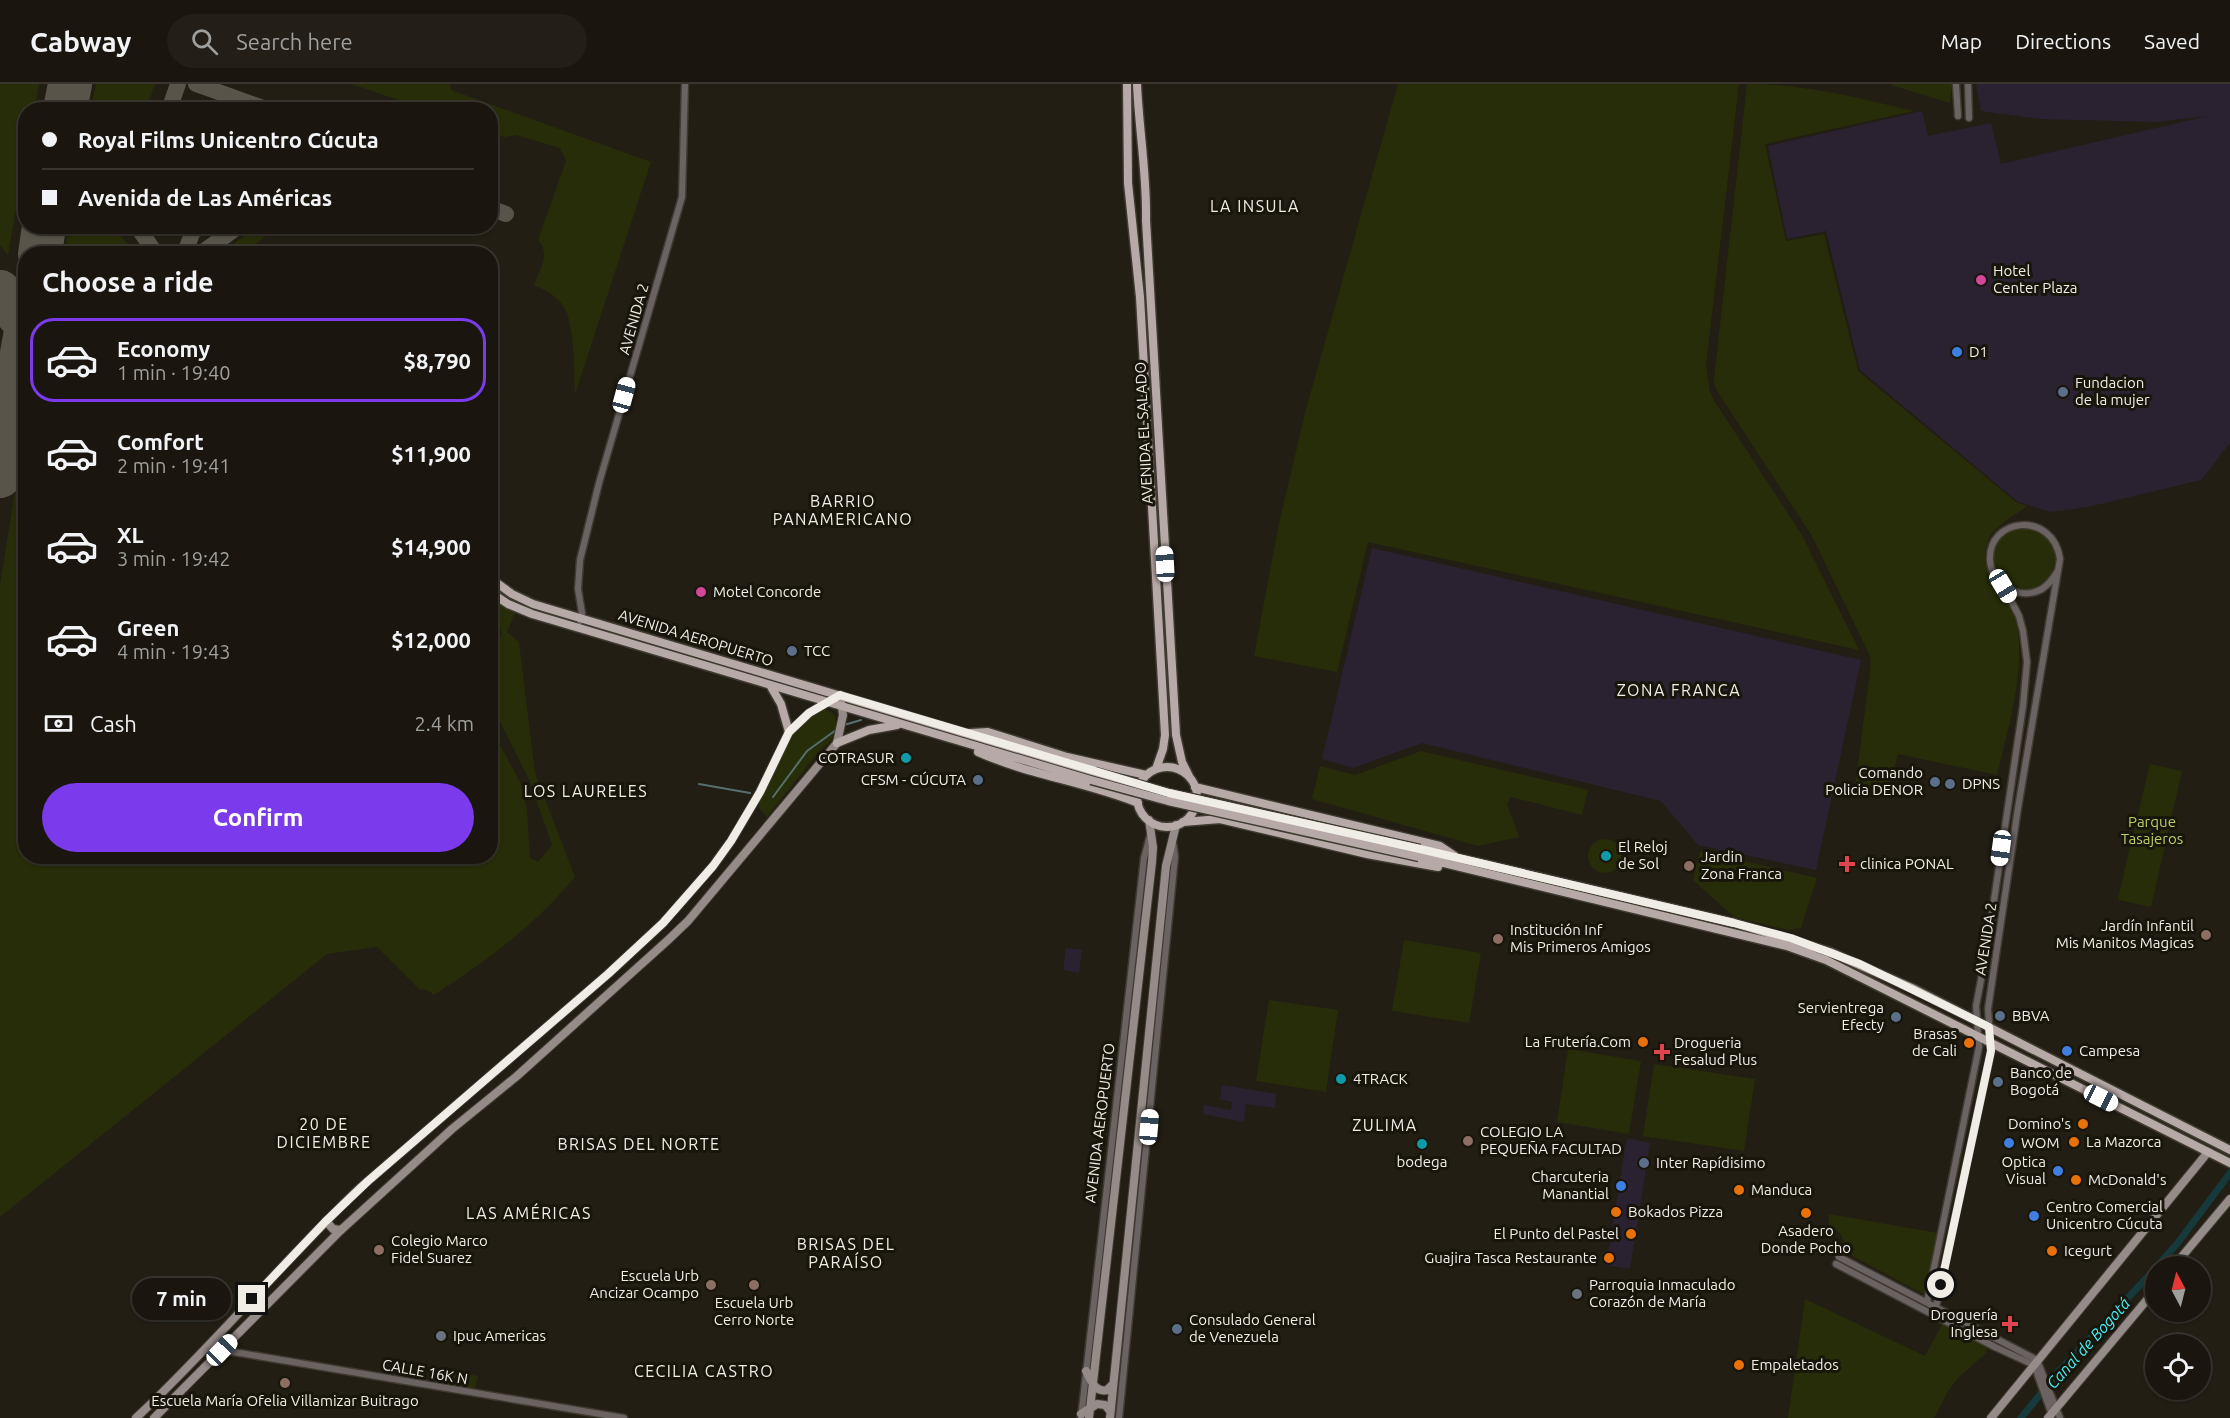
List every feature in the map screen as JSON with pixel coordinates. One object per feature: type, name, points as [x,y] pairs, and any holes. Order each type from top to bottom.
[{"type":"main road","name":"AVENIDA EL SALADO","points":[[1127,84],[1128,183],[1140,297],[1166,735],[1156,769]]},
{"type":"main road","name":"AVENIDA EL SALADO","points":[[1137,84],[1146,190],[1176,735],[1178,749],[1190,778]]},
{"type":"main road","name":"AVENIDA AEROPUERTO","points":[[498,583],[520,598],[968,734]]},
{"type":"main road","name":"AVENIDA AEROPUERTO","points":[[498,597],[517,609],[828,702],[842,711],[903,724],[962,742]]},
{"type":"main road","points":[[770,685],[781,704],[789,732]]},
{"type":"main road","points":[[136,1418],[213,1341],[326,1221],[407,1146],[608,974],[663,923],[713,866],[731,841],[760,792],[789,732],[809,713],[840,695],[842,711],[838,738],[695,912],[667,941],[341,1230],[154,1418]]},
{"type":"main road","points":[[838,738],[903,724]]},
{"type":"main road","points":[[968,734],[988,732],[1067,757],[1146,775]]},
{"type":"main road","points":[[968,734],[1168,801],[1419,853],[1457,858],[1791,938],[1860,964],[2230,1150]]},
{"type":"main road","points":[[962,742],[1093,776]]},
{"type":"main road","points":[[962,742],[980,753],[1138,803]]},
{"type":"main road","points":[[1110,1414],[1149,1082],[1166,866],[1173,835],[1179,823],[1190,815],[1197,796],[1190,778],[1183,771],[1174,768],[1156,769],[1146,775],[1140,783],[1137,793],[1138,803],[1149,820],[1162,826],[1179,823],[1220,819],[1367,854],[1424,865],[1461,869],[1787,946],[1836,965],[1979,1035],[2230,1163]]},
{"type":"main road","points":[[1195,787],[1440,846],[1457,858]]},
{"type":"main road","name":"AVENIDA AEROPUERTO","points":[[1084,1417],[1091,1407],[1128,1084],[1153,846],[1149,820]]},
{"type":"main road","points":[[1419,853],[1461,869]]},
{"type":"main road","points":[[1120,1071],[1128,1084]]},
{"type":"main road","points":[[1991,1418],[2210,1153]]},
{"type":"main road","points":[[1110,1154],[1120,1155]]},
{"type":"main road","points":[[2182,1256],[2230,1199]]},
{"type":"main road","points":[[326,1221],[333,1229],[341,1230]]},
{"type":"main road","points":[[306,1241],[318,1240],[322,1248]]},
{"type":"main road","points":[[2052,1411],[2145,1302]]},
{"type":"main road","points":[[1086,1371],[1095,1388],[1103,1391],[1113,1384]]},
{"type":"main road","points":[[1091,1407],[1102,1403],[1110,1414]]},
{"type":"street","name":"AVENIDA 2","points":[[578,628],[581,617],[578,589],[580,560],[599,483],[682,197],[685,84]]},
{"type":"street","points":[[1956,84],[1958,116]]},
{"type":"street","points":[[1968,84],[1969,118]]},
{"type":"street","points":[[2018,525],[2035,526],[2050,535],[2059,550],[2060,559],[2057,572],[2050,583],[2040,590],[2027,593],[2015,592],[2003,586],[1992,570],[1991,551],[2000,534],[2018,525]]},
{"type":"street","name":"AVENIDA 2","points":[[1936,1307],[1991,1051],[1988,1009],[2057,572]]},
{"type":"street","name":"AVENIDA 2","points":[[1927,1302],[1979,1047],[1976,1006],[2027,662],[2025,638],[2019,616],[2003,586]]},
{"type":"street","name":"AVENIDA AEROPUERTO","points":[[1084,1417],[1086,1371],[1110,1154],[1144,858],[1151,831]]},
{"type":"street","points":[[1119,1418],[1149,1082]]},
{"type":"street","points":[[2036,1365],[1995,1347],[1837,1260],[1927,1302],[2036,1365],[2052,1411],[2060,1418]]},
{"type":"street","name":"CALLE 16K N","points":[[222,1350],[624,1418]]},
{"type":"shaded area","points":[[1976,84],[2230,84],[2230,443],[2201,480],[2088,507],[2051,512],[2018,502],[1860,370],[1826,231],[1787,239],[1768,146],[1922,111],[1928,136],[1991,123],[2001,164],[2208,116],[2156,122],[2040,119],[1981,111]]},
{"type":"shaded area","points":[[1372,548],[1861,660],[1816,870],[1698,845],[1661,801],[1422,743],[1353,768],[1322,759]]},
{"type":"shaded area","points":[[1066,948],[1082,950],[1079,973],[1063,970]]},
{"type":"shaded area","points":[[1222,1085],[1276,1094],[1275,1108],[1246,1104],[1244,1122],[1203,1114],[1204,1105],[1231,1110],[1232,1102],[1220,1099]]},
{"type":"shaded area","points":[[1627,1138],[1650,1143],[1630,1269],[1606,1265]]},
{"type":"green space","points":[[0,84],[39,84],[36,102],[18,102],[18,199],[8,255],[0,245]]},
{"type":"green space","points":[[96,84],[155,84],[149,102],[92,102]]},
{"type":"green space","points":[[351,84],[450,84],[451,90],[484,102],[404,102]]},
{"type":"green space","points":[[1398,84],[1739,84],[1706,365],[1710,392],[1802,535],[1859,650],[1368,542],[1337,672],[1254,656],[1278,528],[1305,413]]},
{"type":"green space","points":[[1747,84],[1811,89],[1914,111],[1765,144],[1786,241],[1824,234],[1858,371],[2016,502],[2027,506],[1994,531],[1987,543],[1985,556],[1990,575],[2011,607],[2018,636],[2018,676],[2015,696],[1997,775],[1898,754],[1887,797],[1855,788],[1871,664],[1870,656],[1812,536],[1715,387],[1714,379]]},
{"type":"green space","points":[[1952,84],[1950,103],[1891,85]]},
{"type":"green space","points":[[498,107],[651,162],[575,394],[573,347],[566,312],[556,298],[534,285],[544,256],[542,245],[538,240],[566,161],[560,148],[516,135],[504,137],[498,135]]},
{"type":"green space","points":[[68,234],[120,234],[129,246],[65,246]]},
{"type":"green space","points":[[248,234],[269,234],[252,246],[230,246]]},
{"type":"green space","points":[[18,472],[18,864],[498,864],[498,741],[521,784],[527,811],[530,858],[538,862],[552,845],[530,782],[498,717],[498,644],[502,632],[498,626],[498,602],[515,613],[507,632],[519,642],[535,773],[575,877],[543,912],[509,942],[434,995],[427,990],[419,989],[377,947],[327,954],[0,1217],[0,585]]},
{"type":"green space","points":[[2024,528],[2041,533],[2046,537],[2050,542],[2055,559],[2050,576],[2046,581],[2041,585],[2024,590],[2007,585],[2002,581],[1998,576],[1993,559],[1998,542],[2002,537],[2007,533]]},
{"type":"green space","points":[[825,709],[835,715],[836,727],[832,739],[817,754],[767,817],[759,808],[759,798],[784,747],[801,726]]},
{"type":"green space","points":[[1421,751],[1588,790],[1582,815],[1511,797],[1507,804],[1519,837],[1478,846],[1312,799],[1320,766],[1355,775]]},
{"type":"green space","name":"Parque Tasajeros","points":[[2150,764],[2182,771],[2151,907],[2118,898]]},
{"type":"green space","points":[[1605,839],[1617,844],[1622,856],[1617,868],[1605,873],[1593,868],[1588,856],[1593,844]]},
{"type":"green space","points":[[1700,851],[1817,878],[1801,928],[1788,930],[1734,917],[1693,880]]},
{"type":"green space","points":[[1404,940],[1481,953],[1469,1023],[1392,1011]]},
{"type":"green space","points":[[1269,1000],[1338,1010],[1326,1092],[1256,1081]]},
{"type":"green space","points":[[1568,1049],[1641,1061],[1629,1134],[1557,1122]]},
{"type":"green space","points":[[1654,1064],[1755,1079],[1744,1151],[1643,1136]]},
{"type":"green space","points":[[1829,1214],[1938,1233],[1925,1295],[1847,1253],[1841,1234],[1829,1226]]},
{"type":"green space","points":[[1805,1299],[1925,1356],[1944,1321],[1987,1342],[1986,1353],[1958,1378],[1934,1418],[1788,1418]]},
{"type":"green space","points":[[443,1370],[478,1376],[475,1389],[439,1383]]},
{"type":"waterway","points":[[844,725],[861,720]]},
{"type":"waterway","points":[[773,797],[807,751],[836,730]]},
{"type":"waterway","points":[[699,784],[750,793]]},
{"type":"waterway","name":"Canal de Bogotá","points":[[2166,1256],[2230,1173]]},
{"type":"waterway","name":"Canal de Bogotá","points":[[2021,1418],[2059,1371],[2145,1280]]},
{"type":"taxiway","points":[[172,102],[178,84]]},
{"type":"taxiway","points":[[196,84],[247,102]]},
{"type":"taxiway","points":[[498,211],[506,214]]},
{"type":"taxiway","points":[[142,234],[151,246]]},
{"type":"taxiway","points":[[187,246],[192,234]]},
{"type":"taxiway","points":[[211,246],[228,234]]},
{"type":"taxiway","points":[[10,305],[18,311]]},
{"type":"runway","points":[[67,102],[70,84]]},
{"type":"runway","points":[[41,246],[43,234]]},
{"type":"runway","points":[[0,292],[18,314]]},
{"type":"runway","points":[[0,476],[18,376]]},
{"type":"place","name":"Hotel Center Plaza","points":[[1981,280]]},
{"type":"place","name":"D1","points":[[1957,352]]},
{"type":"place","name":"Fundacion de la mujer","points":[[2063,392]]},
{"type":"place","name":"Motel Concorde","points":[[701,592]]},
{"type":"place","name":"TCC","points":[[792,651]]},
{"type":"place","name":"COTRASUR","points":[[906,758]]},
{"type":"place","name":"CFSM - CÚCUTA","points":[[978,780]]},
{"type":"place","name":"Comando Policia DENOR","points":[[1935,782]]},
{"type":"place","name":"DPNS","points":[[1950,784]]},
{"type":"place","name":"El Reloj de Sol","points":[[1606,856]]},
{"type":"place","name":"clinica PONAL","points":[[1847,864]]},
{"type":"place","name":"Jardin Zona Franca","points":[[1689,866]]},
{"type":"place","name":"Jardín Infantil Mis Manitos Magicas","points":[[2206,935]]},
{"type":"place","name":"Institución Inf Mis Primeros Amigos","points":[[1498,939]]},
{"type":"place","name":"BBVA","points":[[2000,1016]]},
{"type":"place","name":"Servientrega Efecty","points":[[1896,1017]]},
{"type":"place","name":"La Frutería.Com","points":[[1643,1042]]},
{"type":"place","name":"Brasas de Cali","points":[[1969,1043]]},
{"type":"place","name":"Campesa","points":[[2067,1051]]},
{"type":"place","name":"Drogueria Fesalud Plus","points":[[1662,1052]]},
{"type":"place","name":"4TRACK","points":[[1341,1079]]},
{"type":"place","name":"Banco de Bogotá","points":[[1998,1082]]},
{"type":"place","name":"Domino's","points":[[2083,1124]]},
{"type":"place","name":"COLEGIO LA PEQUEÑA FACULTAD","points":[[1468,1141]]},
{"type":"place","name":"La Mazorca","points":[[2074,1142]]},
{"type":"place","name":"WOM","points":[[2009,1143]]},
{"type":"place","name":"bodega","points":[[1422,1144]]},
{"type":"place","name":"Inter Rapídisimo","points":[[1644,1163]]},
{"type":"place","name":"Optica Visual","points":[[2058,1171]]},
{"type":"place","name":"McDonald's","points":[[2076,1180]]},
{"type":"place","name":"Charcuteria Manantial","points":[[1621,1186]]},
{"type":"place","name":"Manduca","points":[[1739,1190]]},
{"type":"place","name":"Bokados Pizza","points":[[1616,1212]]},
{"type":"place","name":"Asadero Donde Pocho","points":[[1806,1213]]},
{"type":"place","name":"Centro Comercial Unicentro Cúcuta","points":[[2034,1216]]},
{"type":"place","name":"El Punto del Pastel","points":[[1631,1234]]},
{"type":"place","name":"Colegio Marco Fidel Suarez","points":[[379,1250]]},
{"type":"place","name":"Icegurt","points":[[2052,1251]]},
{"type":"place","name":"Guajira Tasca Restaurante","points":[[1609,1258]]},
{"type":"place","name":"Escuela Urb Ancizar Ocampo","points":[[711,1285]]},
{"type":"place","name":"Escuela Urb Cerro Norte","points":[[754,1285]]},
{"type":"place","name":"Parroquia Inmaculado Corazón de María","points":[[1577,1294]]},
{"type":"place","name":"Droguería Inglesa","points":[[2010,1324]]},
{"type":"place","name":"Consulado General de Venezuela","points":[[1177,1329]]},
{"type":"place","name":"Ipuc Americas","points":[[441,1336]]},
{"type":"place","name":"Empaletados","points":[[1739,1365]]},
{"type":"place","name":"Escuela María Ofelia Villamizar Buitrago","points":[[285,1383]]},
{"type":"district","name":"LA INSULA","points":[[1255,206]]},
{"type":"district","name":"BARRIO PANAMERICANO","points":[[843,510]]},
{"type":"district","name":"ZONA FRANCA","points":[[1679,690]]},
{"type":"district","name":"LOS LAURELES","points":[[586,791]]},
{"type":"district","name":"ZULIMA","points":[[1385,1125]]},
{"type":"district","name":"20 DE DICIEMBRE","points":[[324,1133]]},
{"type":"district","name":"BRISAS DEL NORTE","points":[[639,1144]]},
{"type":"district","name":"LAS AMÉRICAS","points":[[529,1213]]},
{"type":"district","name":"BRISAS DEL PARAÍSO","points":[[846,1253]]},
{"type":"district","name":"CECILIA CASTRO","points":[[704,1371]]},
{"type":"route","points":[[252,1299],[326,1221],[368,1181],[608,974],[663,923],[713,866],[731,841],[760,792],[789,732],[809,713],[840,695],[1169,793],[1420,849],[1791,938],[1860,964],[1989,1027],[1991,1051],[1973,1126],[1941,1285]]}]
